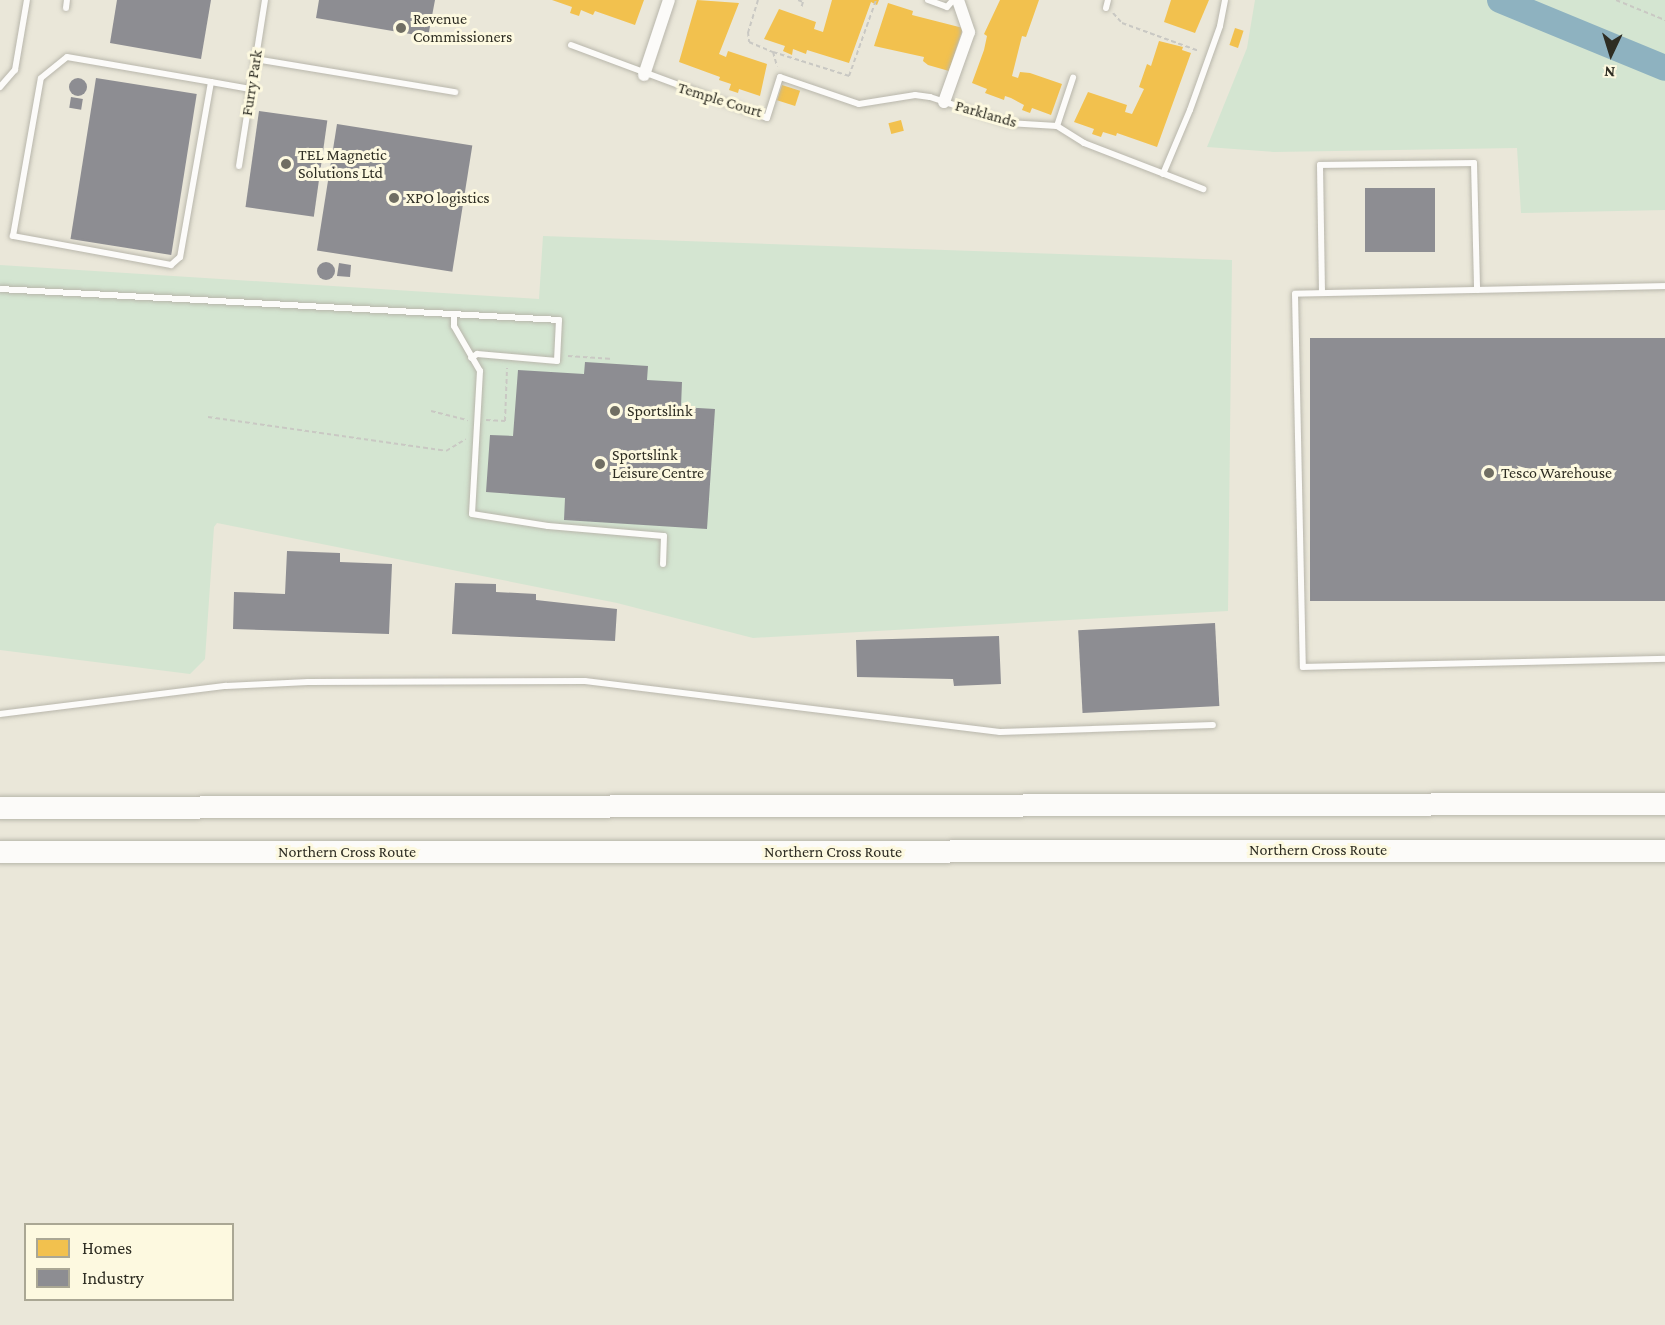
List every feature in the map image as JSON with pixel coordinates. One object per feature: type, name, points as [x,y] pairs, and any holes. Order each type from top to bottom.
[{"type":"highway","points":[[0,808],[1665,804]]},
{"type":"highway","name":"Northern Cross Route","points":[[0,852],[1665,851]]},
{"type":"street","points":[[644,75],[669,0]]},
{"type":"street","name":"Parklands","points":[[944,102],[969,32],[955,0]]},
{"type":"lane","points":[[0,87],[15,70],[27,0]]},
{"type":"lane","points":[[66,8],[67,0]]},
{"type":"lane","name":"Furry Park","points":[[239,166],[265,0]]},
{"type":"lane","points":[[928,0],[947,7],[955,0]]},
{"type":"lane","points":[[1106,8],[1108,0]]},
{"type":"lane","points":[[1163,174],[1209,55],[1224,0]]},
{"type":"lane","name":"Temple Court","points":[[571,45],[635,68],[644,75],[767,118],[780,77]]},
{"type":"lane","points":[[211,82],[180,257],[171,265],[13,237],[41,78],[67,57],[211,82],[250,89]]},
{"type":"lane","points":[[255,59],[455,92]]},
{"type":"lane","points":[[780,77],[859,104],[915,95],[944,102]]},
{"type":"lane","points":[[1057,126],[1073,78]]},
{"type":"lane","name":"Parklands","points":[[944,102],[1008,123],[1057,126],[1084,143],[1203,189]]},
{"type":"lane","points":[[1322,293],[1320,165],[1474,163],[1477,290]]},
{"type":"lane","points":[[1665,286],[1295,294],[1303,667],[1665,659]]},
{"type":"lane","points":[[0,289],[559,320],[556,361],[477,354],[471,358]]},
{"type":"lane","points":[[454,314],[454,326],[480,371],[472,514],[548,526],[664,536],[663,564]]},
{"type":"lane","points":[[0,714],[226,686],[308,682],[585,681],[1000,732],[1213,725]]},
{"type":"path","points":[[758,0],[748,32],[749,42],[849,76],[876,0]]},
{"type":"path","points":[[798,0],[803,2],[801,8]]},
{"type":"path","points":[[1616,0],[1665,20]]},
{"type":"path","points":[[1106,8],[1122,23],[1209,55]]},
{"type":"path","points":[[773,52],[780,77]]},
{"type":"path","points":[[557,355],[613,359]]},
{"type":"path","points":[[208,417],[446,451],[467,439],[468,420]]},
{"type":"green space","points":[[1255,0],[1665,0],[1665,210],[1521,213],[1517,148],[1274,152],[1207,147],[1247,48]]},
{"type":"green space","name":"Sportslink","points":[[543,236],[1232,260],[1228,611],[753,638],[617,603],[217,523],[214,527],[205,659],[190,674],[0,650],[0,265],[539,299]]},
{"type":"building: Homes","points":[[552,0],[644,0],[635,25],[595,11],[593,15],[581,10],[579,16],[570,13],[572,7]]},
{"type":"building: Homes","points":[[697,0],[739,3],[719,54],[726,57],[728,51],[767,64],[760,96],[739,89],[738,93],[729,90],[731,84],[719,80],[720,77],[679,62]]},
{"type":"building: Homes","points":[[832,0],[879,0],[877,5],[871,2],[849,63],[807,50],[806,54],[793,49],[792,55],[783,51],[785,46],[764,39],[779,9],[816,22],[814,29],[823,32]]},
{"type":"building: Homes","points":[[1000,0],[1039,0],[1026,37],[1022,36],[1012,76],[1018,78],[1020,72],[1030,73],[1062,84],[1051,115],[1032,108],[1030,113],[1022,110],[1024,105],[1005,96],[1004,100],[985,93],[987,89],[972,83],[984,50],[987,36],[984,34]]},
{"type":"building: Homes","points":[[1171,0],[1209,0],[1195,33],[1164,22]]},
{"type":"building: Homes","points":[[888,3],[913,11],[912,15],[963,28],[949,71],[928,65],[923,61],[924,57],[874,46]]},
{"type":"building: Homes","points":[[1235,28],[1244,31],[1238,48],[1229,45]]},
{"type":"building: Homes","points":[[1159,41],[1183,47],[1182,50],[1191,53],[1157,147],[1117,133],[1116,136],[1103,132],[1101,137],[1092,134],[1094,129],[1074,122],[1088,92],[1127,105],[1125,112],[1132,114],[1144,89],[1139,87],[1147,64],[1151,66]]},
{"type":"building: Homes","points":[[782,85],[800,91],[795,106],[777,100]]},
{"type":"building: Homes","points":[[901,120],[904,131],[891,134],[888,123]]},
{"type":"building: Industry","points":[[117,0],[211,0],[201,59],[110,43]]},
{"type":"building: Industry","name":"Revenue Commissioners","points":[[319,0],[435,0],[428,37],[316,18]]},
{"type":"building: Industry","points":[[74,78],[82,78],[87,83],[85,94],[74,96],[69,91],[69,83]]},
{"type":"building: Industry","points":[[96,78],[197,94],[171,255],[71,239]]},
{"type":"building: Industry","points":[[71,97],[83,99],[81,110],[69,108]]},
{"type":"building: Industry","name":"TEL Magnetic Solutions Ltd","points":[[259,111],[327,121],[314,217],[246,207]]},
{"type":"building: Industry","name":"XPO logistics","points":[[337,124],[472,145],[452,272],[317,250]]},
{"type":"building: Industry","points":[[1365,188],[1435,188],[1435,252],[1365,252]]},
{"type":"building: Industry","points":[[322,262],[330,262],[335,267],[333,278],[322,280],[317,275],[317,267]]},
{"type":"building: Industry","points":[[339,263],[351,265],[350,277],[337,276]]},
{"type":"building: Industry","name":"Tesco Warehouse","points":[[1310,338],[1665,338],[1665,601],[1310,601]]},
{"type":"building: Industry","name":"Sportslink Leisure Centre","points":[[585,362],[648,366],[647,380],[682,382],[681,407],[715,409],[707,529],[564,520],[565,498],[486,492],[490,435],[513,436],[518,370],[584,374]]},
{"type":"building: Industry","points":[[287,551],[340,553],[340,562],[392,564],[389,634],[233,629],[234,592],[285,594]]},
{"type":"building: Industry","points":[[455,583],[496,584],[496,592],[536,594],[536,600],[617,609],[615,641],[452,634]]},
{"type":"building: Industry","points":[[1215,623],[1219,706],[1083,713],[1078,630]]},
{"type":"building: Industry","points":[[999,636],[1001,684],[954,686],[953,679],[857,677],[856,640]]},
{"type":"waterway","points":[[1500,0],[1665,68]]},
{"type":"place","name":"Revenue Commissioners","points":[[401,28]]},
{"type":"place","name":"TEL Magnetic Solutions Ltd","points":[[286,164]]},
{"type":"place","name":"XPO logistics","points":[[394,198]]},
{"type":"place","name":"Sportslink","points":[[615,411]]},
{"type":"place","name":"Sportslink Leisure Centre","points":[[600,464]]},
{"type":"place","name":"Tesco Warehouse","points":[[1489,473]]}]
